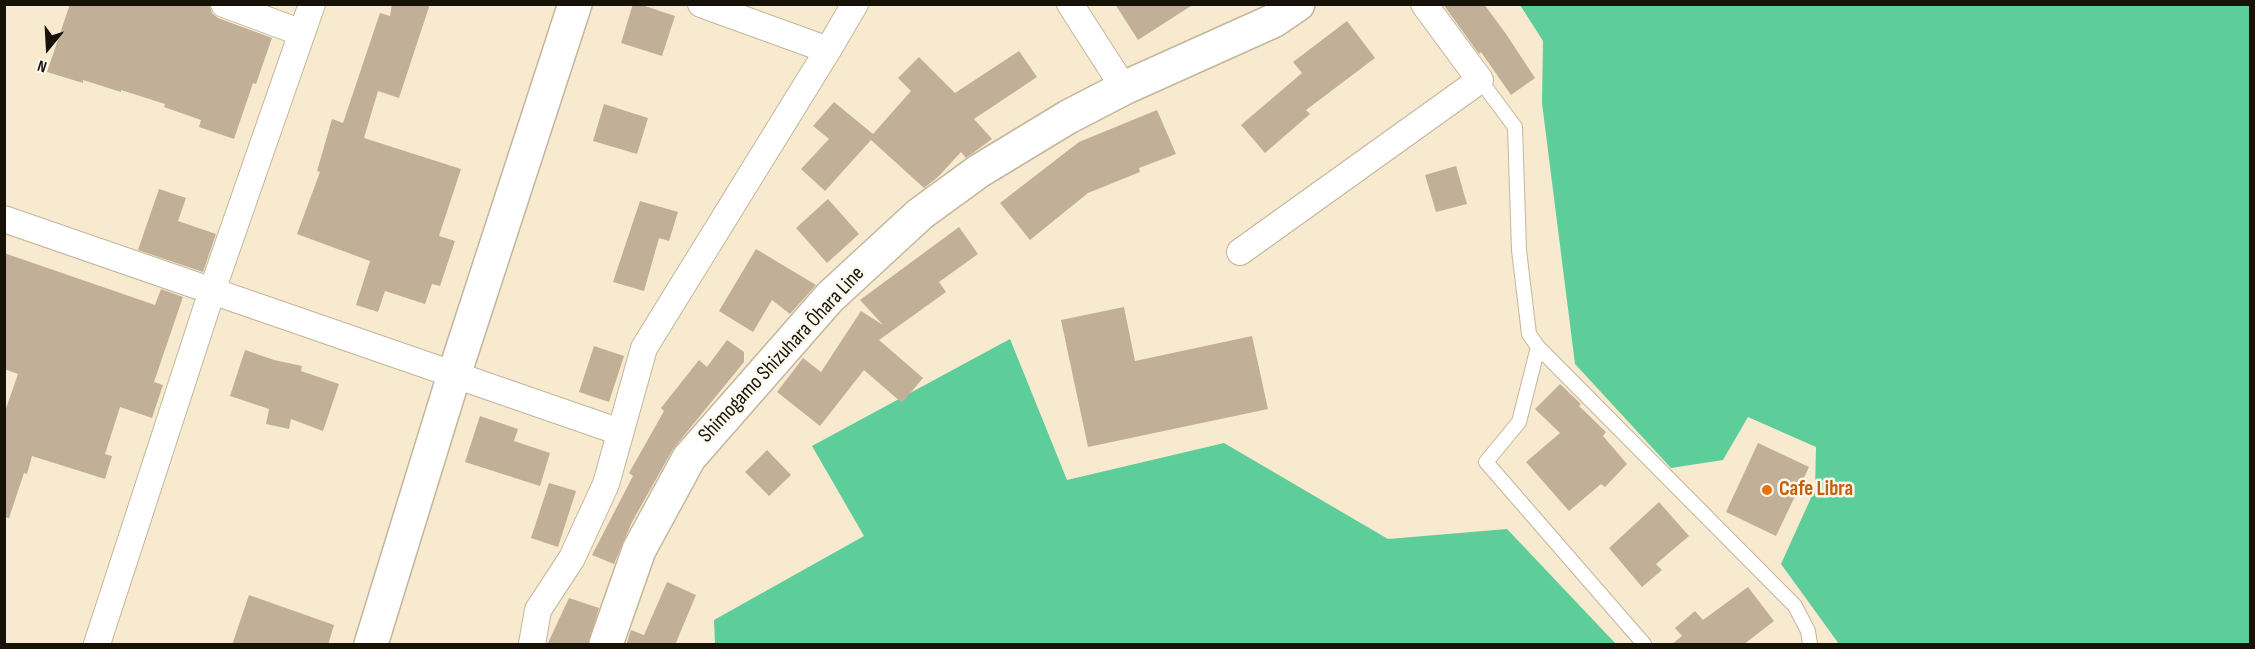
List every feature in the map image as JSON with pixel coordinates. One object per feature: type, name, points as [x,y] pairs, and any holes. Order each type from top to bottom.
[{"type":"main road","points":[[371,645],[454,375],[575,4]]},
{"type":"main road","name":"Shimogamo Shizuhara Ōhara Line","points":[[606,645],[639,550],[688,458],[830,297],[920,214],[979,171],[1068,117],[1124,88],[1273,21],[1298,4]]},
{"type":"street","points":[[224,4],[302,33]]},
{"type":"street","points":[[97,645],[212,291],[312,4]]},
{"type":"street","points":[[700,4],[828,50]]},
{"type":"street","points":[[532,645],[538,610],[572,558],[606,484],[644,348],[855,4]]},
{"type":"street","points":[[1070,4],[1124,88]]},
{"type":"street","points":[[1240,252],[1480,80],[1424,4]]},
{"type":"street","points":[[4,219],[620,432]]},
{"type":"lane","points":[[1480,80],[1515,127],[1519,250],[1529,334],[1538,347],[1795,606],[1808,631],[1810,645]]},
{"type":"lane","points":[[1538,347],[1519,422],[1486,462],[1644,645]]},
{"type":"green space","points":[[1520,5],[2250,5],[2250,644],[1839,644],[1781,564],[1815,489],[1816,447],[1748,417],[1723,460],[1671,468],[1575,364],[1542,103],[1543,41]]},
{"type":"green space","points":[[1010,339],[1067,480],[1224,443],[1388,539],[1507,529],[1616,644],[715,644],[714,620],[864,536],[812,446]]},
{"type":"building","points":[[70,4],[209,4],[212,13],[218,18],[272,38],[256,84],[253,83],[234,139],[199,127],[201,120],[164,107],[165,104],[121,90],[121,92],[83,80],[83,83],[47,72]]},
{"type":"building","points":[[392,4],[430,4],[399,98],[378,91],[364,138],[461,169],[439,236],[455,241],[440,286],[432,284],[425,304],[385,291],[378,312],[356,305],[370,261],[297,234],[320,172],[317,171],[332,119],[343,123],[380,13],[390,16]]},
{"type":"building","points":[[633,4],[675,16],[662,56],[621,43]]},
{"type":"building","points":[[1115,4],[1194,4],[1138,40]]},
{"type":"building","points":[[1443,4],[1484,4],[1535,78],[1511,95]]},
{"type":"building","points":[[1347,21],[1375,58],[1306,110],[1310,114],[1265,153],[1241,125],[1302,73],[1293,62]]},
{"type":"building","points":[[1019,51],[1037,77],[974,119],[992,139],[966,158],[961,152],[938,177],[924,188],[871,140],[825,191],[801,169],[829,139],[813,126],[834,102],[873,134],[911,91],[898,78],[919,57],[955,93]]},
{"type":"building","points":[[604,104],[648,118],[637,154],[593,141]]},
{"type":"building","points":[[1157,110],[1176,154],[1139,168],[1140,172],[1088,193],[1030,240],[1000,203],[1079,142]]},
{"type":"building","points":[[1456,166],[1467,204],[1436,212],[1425,175]]},
{"type":"building","points":[[159,189],[186,198],[178,221],[216,234],[203,272],[138,250]]},
{"type":"building","points":[[828,199],[859,234],[827,263],[796,228]]},
{"type":"building","points":[[640,201],[678,212],[669,241],[659,238],[644,291],[613,282]]},
{"type":"building","points":[[959,227],[978,254],[939,282],[946,292],[879,340],[923,378],[902,403],[864,370],[820,426],[777,392],[803,358],[821,372],[861,311],[883,325],[860,300]]},
{"type":"building","points":[[756,249],[816,285],[790,314],[772,300],[753,332],[719,311]]},
{"type":"building","points":[[4,253],[155,305],[161,289],[183,297],[154,382],[163,385],[152,418],[120,407],[105,454],[112,456],[105,479],[32,456],[9,518],[4,517],[4,414],[18,374],[4,369]]},
{"type":"building","points":[[1124,307],[1135,361],[1252,336],[1268,409],[1088,447],[1061,320]]},
{"type":"building","points":[[727,340],[744,352],[744,362],[673,449],[632,522],[614,564],[592,555],[633,476],[629,473],[664,411],[661,408],[699,360],[707,367]]},
{"type":"building","points":[[594,346],[624,356],[609,402],[579,392]]},
{"type":"building","points":[[245,350],[302,366],[301,371],[339,384],[323,431],[291,419],[289,429],[266,424],[269,409],[230,396]]},
{"type":"building","points":[[1560,384],[1606,432],[1603,436],[1627,464],[1605,487],[1601,484],[1569,511],[1526,462],[1560,433],[1535,409]]},
{"type":"building","points":[[480,416],[518,429],[514,441],[550,453],[540,486],[465,462]]},
{"type":"building","name":"Cafe Libra","points":[[1758,443],[1809,467],[1776,536],[1726,512]]},
{"type":"building","points":[[767,450],[791,475],[769,496],[745,472]]},
{"type":"building","points":[[549,483],[576,491],[558,547],[531,538]]},
{"type":"building","points":[[1659,502],[1689,536],[1656,564],[1662,570],[1642,587],[1609,548]]},
{"type":"building","points":[[667,582],[696,595],[675,645],[626,645],[631,630],[644,635]]},
{"type":"building","points":[[1748,587],[1774,621],[1743,645],[1671,645],[1682,636],[1675,628],[1695,611],[1703,620]]},
{"type":"building","points":[[249,595],[334,625],[328,645],[232,645]]},
{"type":"building","points":[[569,598],[599,608],[588,645],[547,645]]},
{"type":"place","name":"Cafe Libra","points":[[1767,490]]}]
